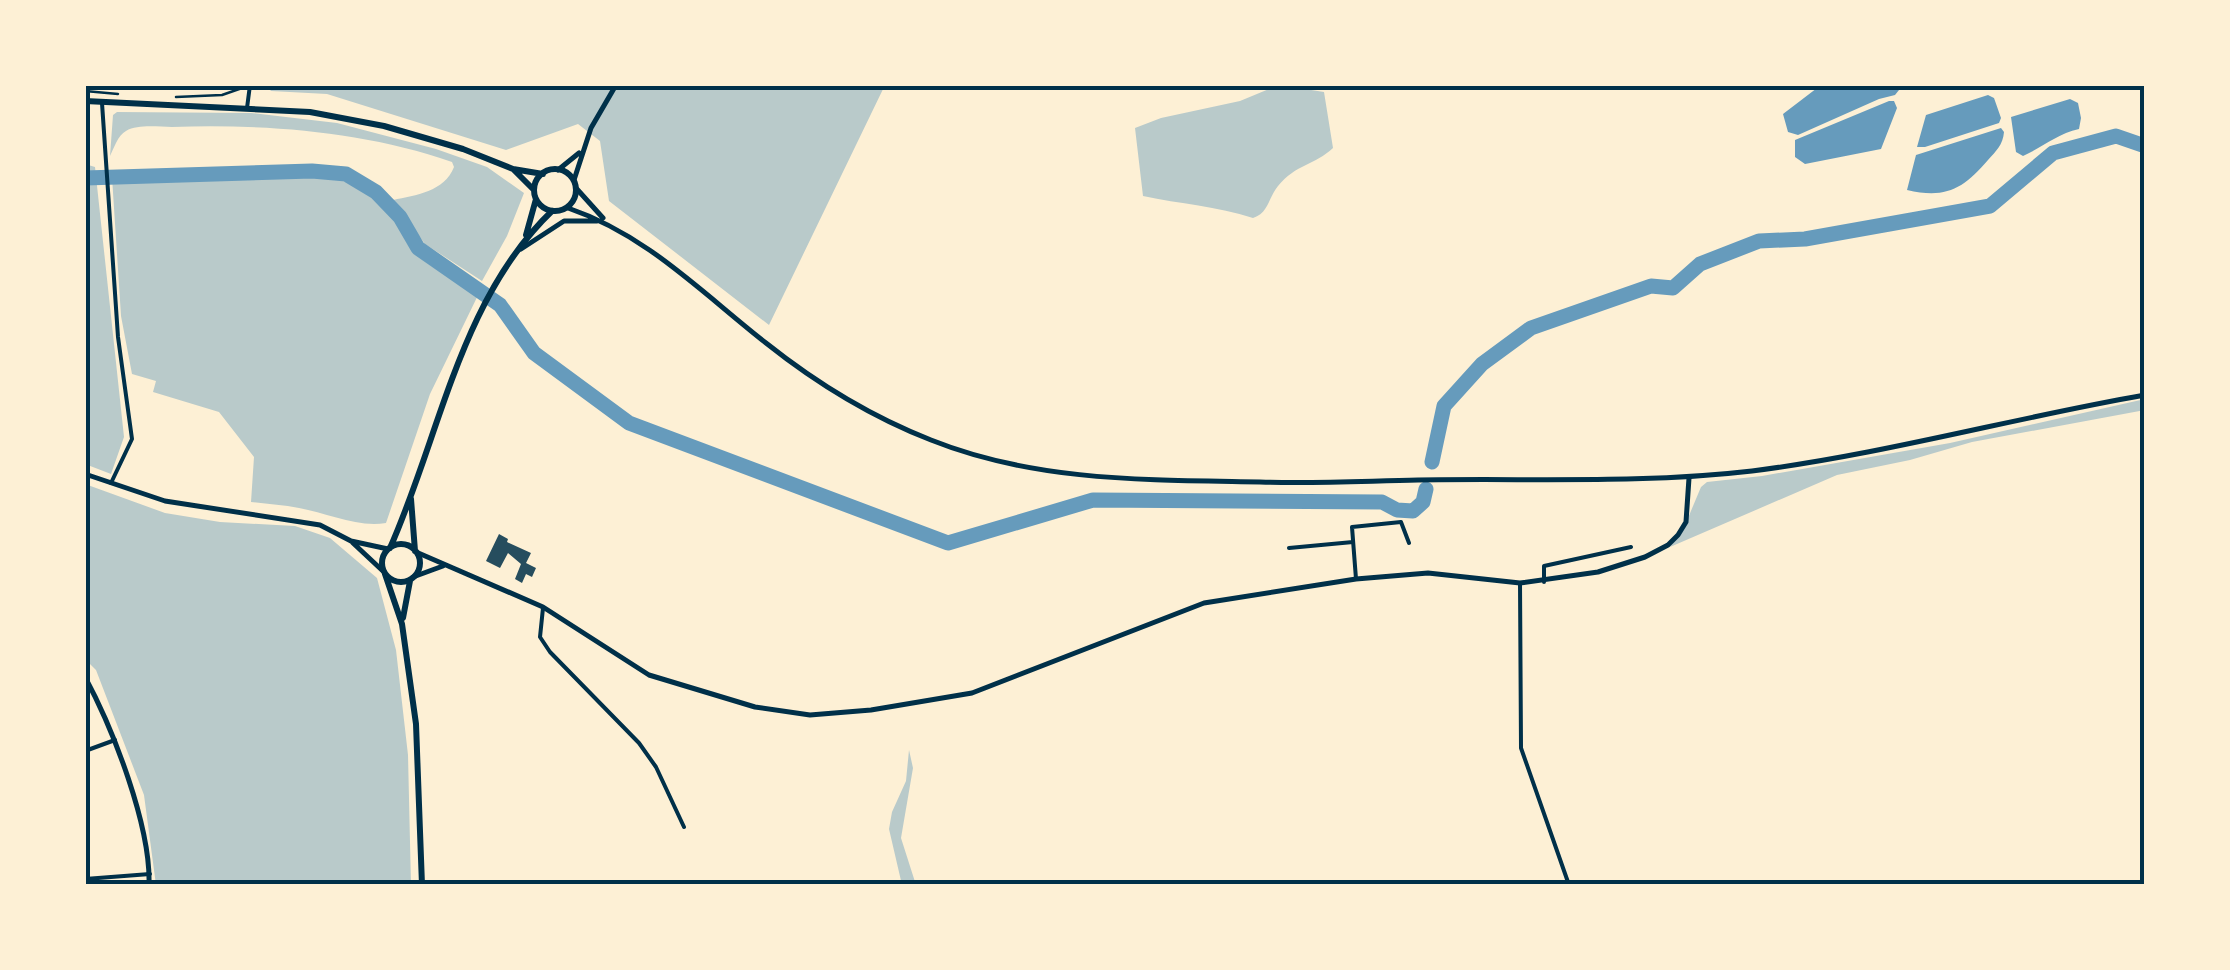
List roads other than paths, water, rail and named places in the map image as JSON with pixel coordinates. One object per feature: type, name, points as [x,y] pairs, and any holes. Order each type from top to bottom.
[{"type":"main road","points":[[85,101],[310,112],[384,126],[463,149],[513,169],[543,174],[558,170],[575,184],[576,196],[568,208],[545,209],[513,169]]},
{"type":"main road","points":[[526,237],[543,174]]},
{"type":"main road","points":[[422,885],[416,724],[402,624],[382,562],[411,497],[454,374],[485,307],[514,254],[552,211]]},
{"type":"main road","points":[[402,624],[405,596],[419,565],[411,497]]},
{"type":"main road","points":[[389,548],[403,545],[416,552]]},
{"type":"main road","points":[[385,573],[398,582],[413,577]]},
{"type":"street","points":[[248,108],[250,85]]},
{"type":"street","points":[[605,221],[575,184],[581,152],[616,85]]},
{"type":"street","points":[[102,103],[118,337],[132,439],[112,482]]},
{"type":"street","points":[[558,170],[581,152]]},
{"type":"street","points":[[568,208],[605,221],[670,264],[768,345],[830,389],[928,439],[993,462],[1098,476],[1292,483],[1689,478],[1935,441],[2064,409],[2145,395]]},
{"type":"street","points":[[514,254],[564,222],[605,221]]},
{"type":"street","points":[[85,474],[165,501],[320,526],[351,541],[389,548]]},
{"type":"street","points":[[416,552],[543,607],[649,675],[756,707],[810,715],[871,710],[972,693],[1204,603],[1428,572],[1520,583],[1598,572],[1668,545],[1686,522],[1689,478]]},
{"type":"street","points":[[1356,579],[1352,527],[1401,522],[1409,542]]},
{"type":"street","points":[[351,541],[385,573]]},
{"type":"street","points":[[1289,548],[1353,542]]},
{"type":"street","points":[[1544,582],[1544,566],[1630,547]]},
{"type":"street","points":[[413,577],[446,566]]},
{"type":"street","points":[[1520,583],[1521,748],[1569,885]]},
{"type":"street","points":[[543,607],[540,637],[638,743],[656,767],[684,827]]},
{"type":"street","points":[[85,677],[115,740],[132,793],[149,885]]},
{"type":"street","points":[[85,751],[115,740]]},
{"type":"street","points":[[85,879],[150,874]]},
{"type":"water","points":[[1821,85],[1903,85],[1895,95],[1798,135],[1788,132],[1783,114]]},
{"type":"water","points":[[1988,95],[1994,98],[1999,123],[1917,147],[1926,115]]},
{"type":"water","points":[[2070,99],[2078,103],[2079,129],[2023,156],[2016,152],[2011,117]]},
{"type":"water","points":[[1894,101],[1897,108],[1881,149],[1805,164],[1795,157],[1795,140]]},
{"type":"water","points":[[2001,128],[2004,132],[1999,148],[1962,185],[1933,193],[1907,190],[1916,155]]},
{"type":"waterway","points":[[1432,462],[1444,406],[1482,364],[1531,328],[1651,286],[1673,288],[1700,264],[1759,241],[1805,239],[1990,206],[2053,153],[2116,136],[2145,146]]},
{"type":"waterway","points":[[85,178],[312,171],[346,174],[376,192],[400,217],[418,248],[500,305],[534,353],[629,423],[948,543],[1093,500],[1382,502],[1397,510],[1413,511],[1423,502],[1426,489]]}]
